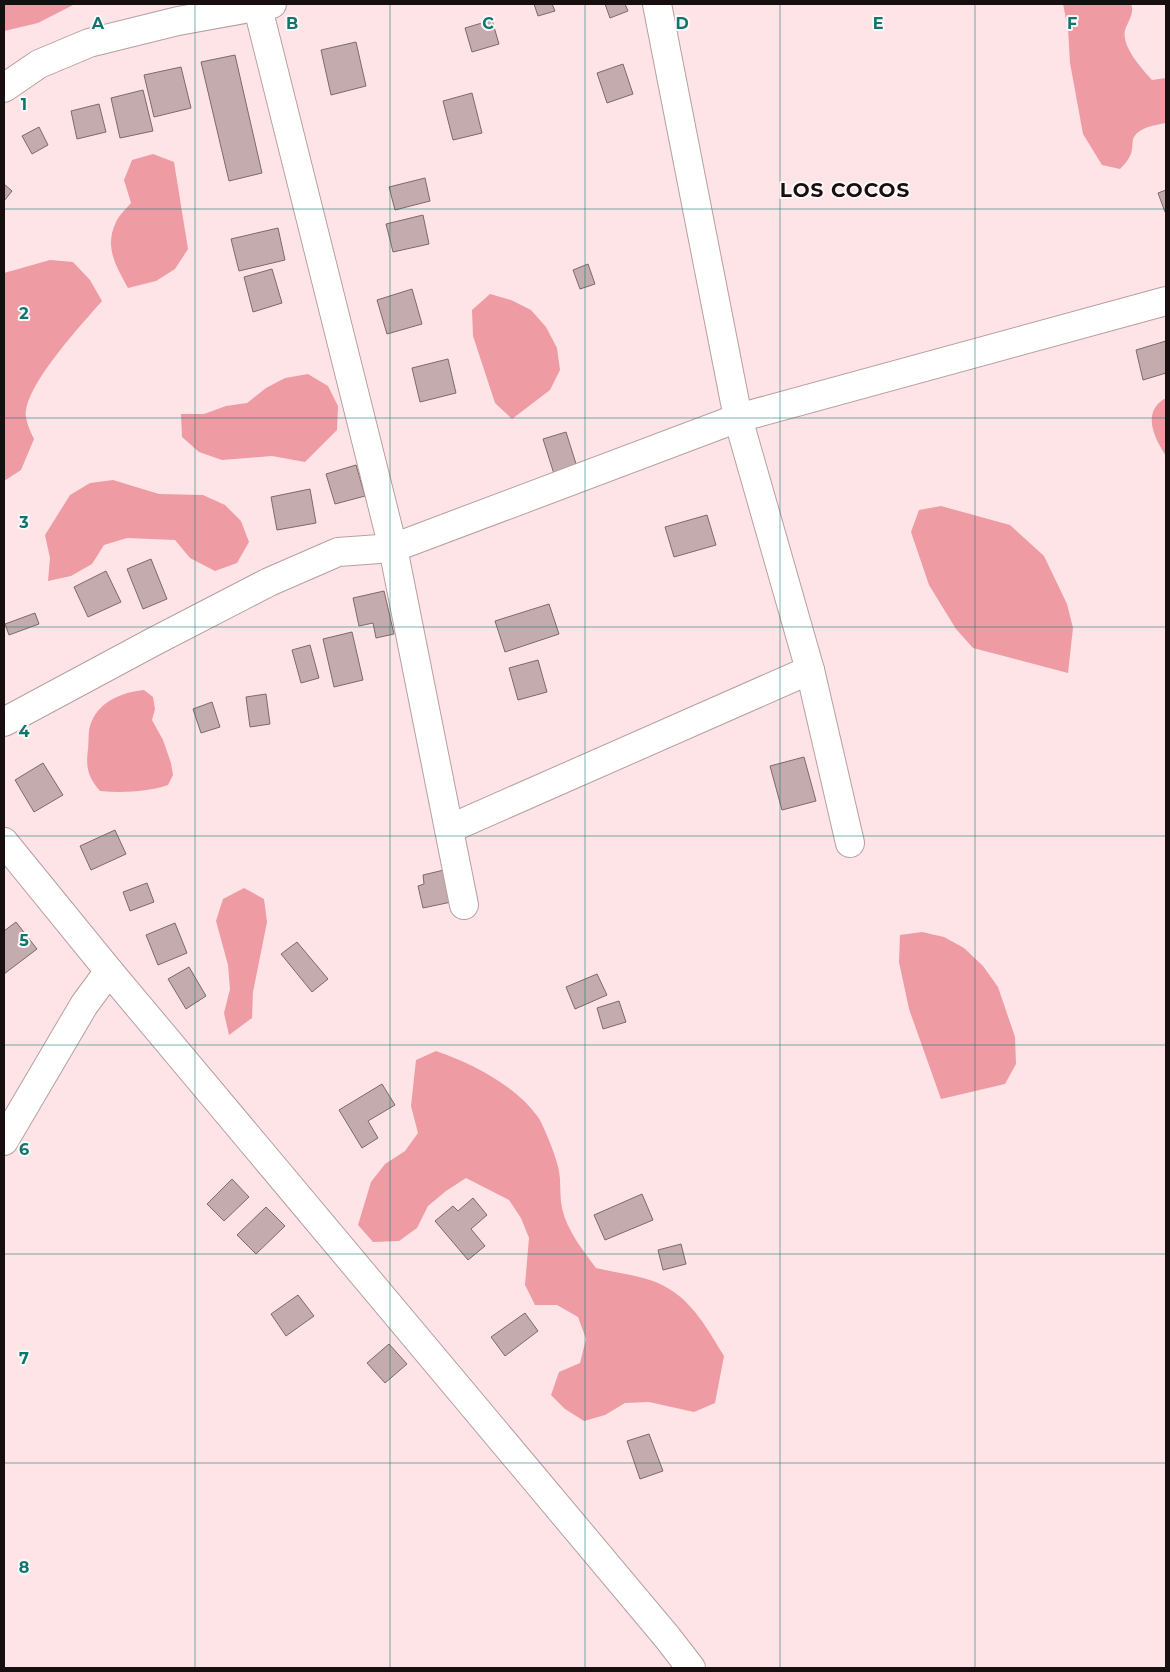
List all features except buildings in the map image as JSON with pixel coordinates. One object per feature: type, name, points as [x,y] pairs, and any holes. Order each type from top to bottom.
[{"type":"street","points":[[657,4],[738,418],[810,670],[850,844]]},
{"type":"street","points":[[4,88],[39,64],[90,43],[178,21],[262,5],[393,548],[464,905]]},
{"type":"street","points":[[4,722],[269,582],[338,552],[393,548],[738,418],[1166,301]]},
{"type":"street","points":[[449,829],[810,670]]},
{"type":"street","points":[[4,842],[654,1621],[691,1668]]},
{"type":"street","points":[[4,1141],[84,1005],[109,970]]},
{"type":"shaded area","points":[[4,4],[75,4],[38,23],[4,31]]},
{"type":"shaded area","points":[[1063,4],[1131,4],[1132,14],[1125,30],[1126,43],[1129,50],[1152,80],[1166,78],[1166,123],[1148,127],[1140,131],[1133,138],[1129,157],[1120,169],[1102,165],[1083,134],[1070,63],[1068,29]]},
{"type":"shaded area","points":[[153,154],[174,162],[188,249],[175,269],[156,281],[128,288],[113,256],[111,240],[116,222],[131,203],[124,180],[132,160]]},
{"type":"shaded area","points":[[50,260],[73,262],[90,280],[102,301],[43,373],[27,405],[26,417],[34,439],[21,470],[4,481],[4,273]]},
{"type":"shaded area","points":[[490,294],[511,300],[531,310],[546,327],[557,348],[560,370],[550,390],[512,419],[495,403],[473,336],[472,310]]},
{"type":"shaded area","points":[[308,374],[328,386],[338,406],[337,430],[305,462],[272,456],[222,460],[199,452],[182,437],[181,414],[204,414],[226,406],[247,403],[266,388],[285,378]]},
{"type":"shaded area","points":[[1166,398],[1166,456],[1154,433],[1152,417],[1158,403]]},
{"type":"shaded area","points":[[113,480],[159,494],[203,495],[225,505],[241,521],[249,542],[237,563],[215,571],[190,558],[175,540],[127,538],[104,545],[92,564],[71,576],[48,581],[50,558],[45,535],[70,495],[90,483]]},
{"type":"shaded area","points":[[941,506],[1010,525],[1044,556],[1067,604],[1073,628],[1068,673],[973,648],[956,629],[929,585],[911,532],[919,510]]},
{"type":"shaded area","points":[[144,690],[153,697],[155,709],[152,720],[163,740],[173,775],[168,785],[143,791],[100,791],[92,781],[87,766],[89,731],[93,718],[111,700],[127,693]]},
{"type":"shaded area","points":[[244,888],[264,899],[267,922],[253,992],[252,1018],[229,1035],[224,1013],[230,989],[228,965],[216,921],[223,899]]},
{"type":"shaded area","points":[[922,932],[944,937],[964,948],[983,966],[998,987],[1015,1037],[1016,1064],[1005,1084],[941,1099],[909,1009],[899,962],[900,935]]},
{"type":"shaded area","points":[[436,1051],[492,1076],[517,1095],[538,1117],[549,1139],[559,1168],[561,1203],[564,1216],[576,1240],[596,1268],[640,1277],[657,1283],[674,1292],[692,1308],[724,1356],[715,1403],[694,1412],[649,1402],[625,1403],[605,1415],[584,1421],[565,1409],[551,1395],[559,1372],[580,1363],[586,1339],[578,1317],[557,1305],[535,1305],[525,1285],[529,1238],[521,1218],[509,1200],[466,1178],[428,1206],[417,1228],[399,1241],[373,1242],[358,1225],[371,1182],[385,1164],[405,1151],[418,1133],[411,1106],[416,1060]]},
{"type":"district","name":"LOS COCOS","points":[[845,190]]}]
